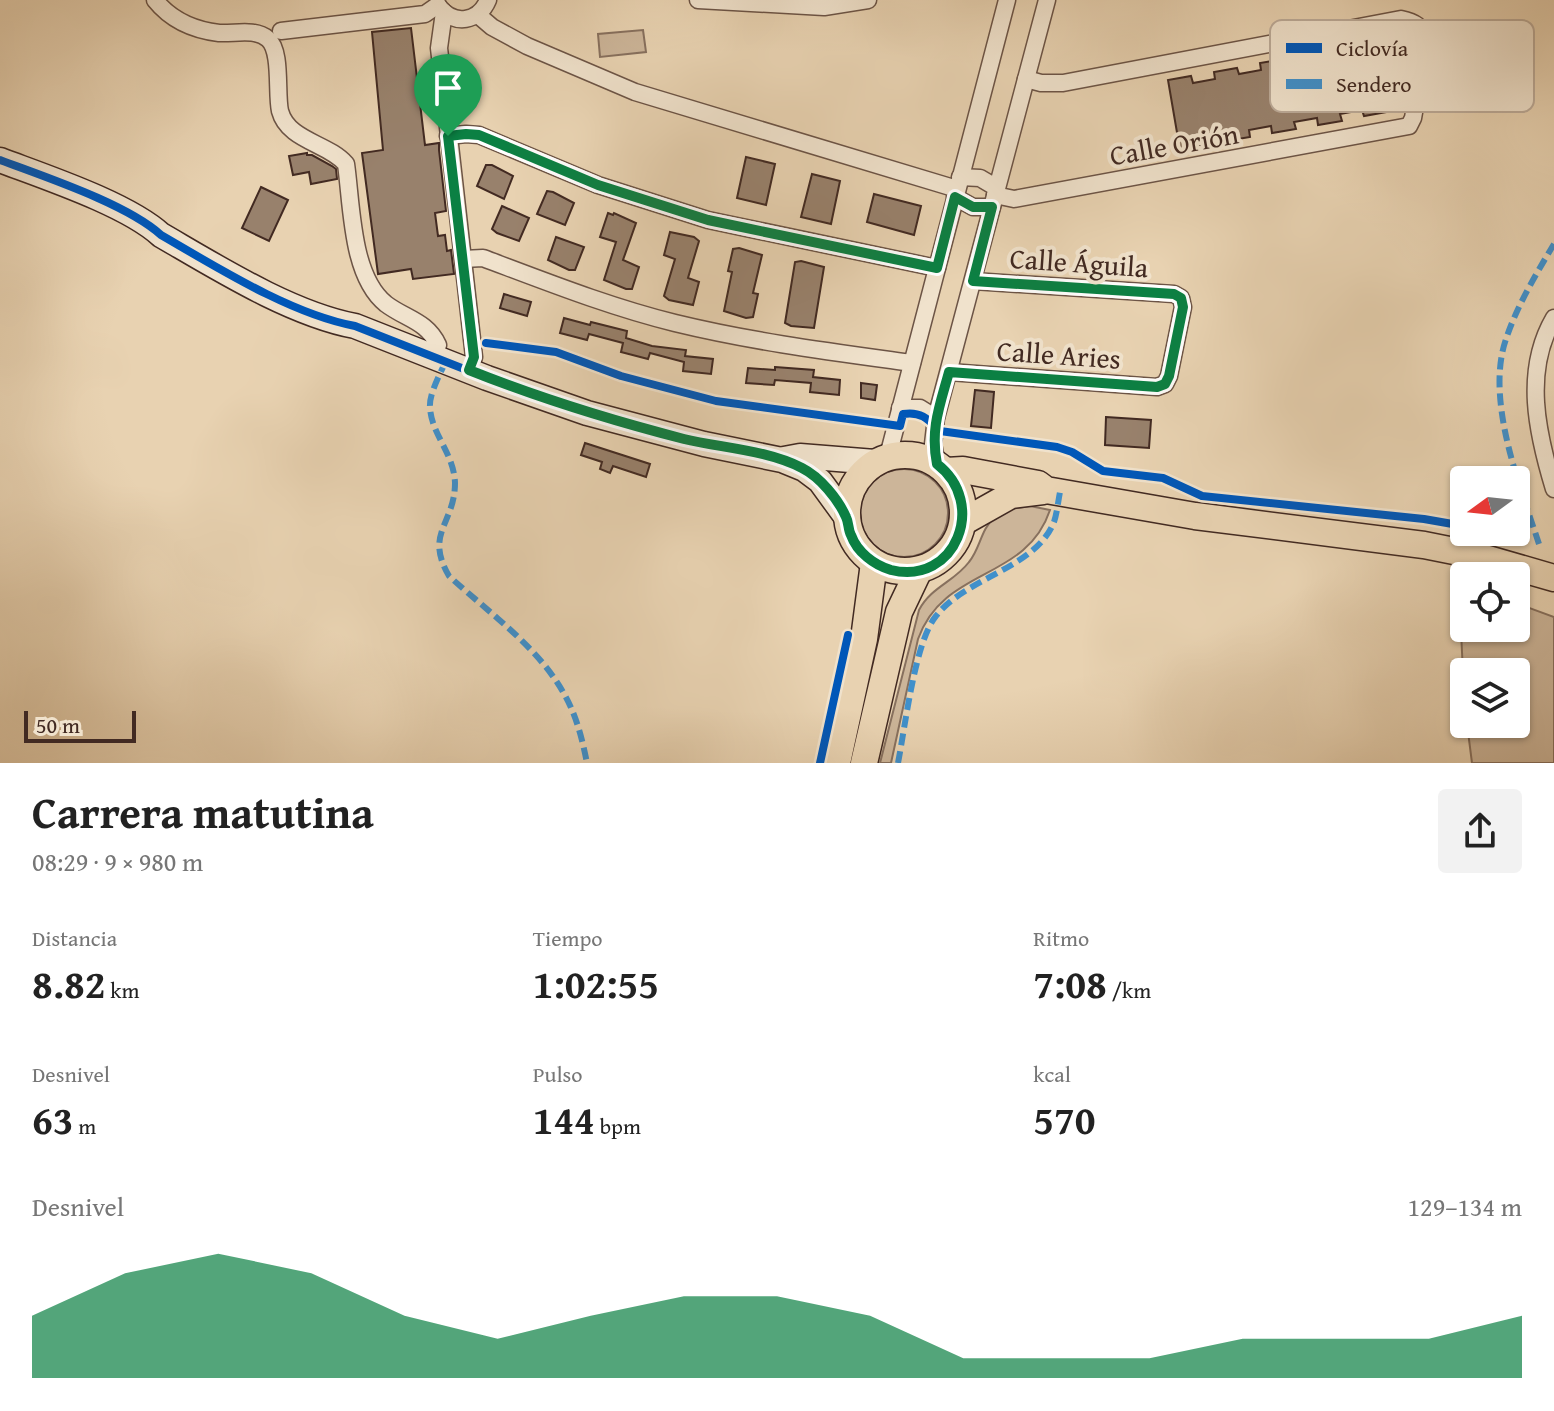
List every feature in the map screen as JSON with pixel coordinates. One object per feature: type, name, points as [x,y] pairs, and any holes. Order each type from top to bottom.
[{"type":"main road","points":[[941,467],[960,495],[963,522],[958,539],[935,564],[919,570],[903,572],[874,563],[856,543],[847,518],[847,501],[862,472],[882,459],[906,454],[923,457],[941,467],[1038,484],[1046,490]]},
{"type":"main road","points":[[963,522],[1011,495],[1046,490],[1181,514],[1424,545],[1474,555],[1554,578]]},
{"type":"main road","points":[[837,763],[864,639],[874,563]]},
{"type":"main road","points":[[864,763],[899,612],[919,570]]},
{"type":"street","points":[[155,0],[164,12],[185,25],[219,33],[257,33],[270,40],[274,49],[280,111],[286,123],[295,133],[337,153],[346,164],[362,271],[374,292],[387,304],[431,331],[438,345],[434,356]]},
{"type":"street","points":[[439,6],[460,20],[478,15],[488,0]]},
{"type":"street","points":[[698,0],[824,7],[868,0]]},
{"type":"street","points":[[782,460],[800,456],[882,459],[900,408],[1007,0]]},
{"type":"street","points":[[941,467],[933,444],[936,418],[1047,0]]},
{"type":"street","points":[[439,6],[439,48],[474,357],[469,370]]},
{"type":"street","points":[[281,31],[425,14],[439,6]]},
{"type":"street","points":[[478,15],[492,27],[527,46],[635,92],[958,188],[973,207],[995,197]]},
{"type":"street","name":"Calle Orión","points":[[1026,79],[1063,83],[1270,44]]},
{"type":"street","name":"Calle Orión","points":[[995,197],[1023,198],[1409,126],[1414,112]]},
{"type":"street","points":[[448,136],[479,135],[598,185],[708,220],[937,268]]},
{"type":"street","points":[[0,160],[211,247],[335,311],[355,326],[469,370],[543,398],[631,425],[782,460],[804,469],[820,481],[847,518]]},
{"type":"street","points":[[958,188],[980,178],[995,197]]},
{"type":"street","points":[[463,259],[483,258],[613,306],[674,323],[796,347],[912,363]]},
{"type":"street","name":"Calle Águila","points":[[973,281],[1174,294],[1181,298],[1183,307],[1165,384]]},
{"type":"street","points":[[1554,318],[1545,333],[1537,359],[1534,385],[1536,411],[1554,489]]},
{"type":"street","name":"Calle Aries","points":[[949,372],[1157,387],[1165,384]]},
{"type":"street","points":[[900,408],[920,408],[936,418]]},
{"type":"shaded area","points":[[643,30],[646,52],[600,57],[598,34]]},
{"type":"shaded area","points":[[904,469],[921,473],[935,482],[944,496],[948,513],[944,530],[935,544],[921,553],[904,557],[887,553],[873,544],[864,530],[860,513],[864,496],[873,482],[887,473]]},
{"type":"shaded area","points":[[1030,506],[1050,510],[1039,533],[1005,563],[946,598],[930,615],[918,639],[891,763],[880,763],[919,610],[930,596],[969,562],[994,518],[1015,508]]},
{"type":"shaded area","points":[[1530,608],[1554,617],[1554,763],[1472,763],[1469,738],[1530,738],[1530,658],[1462,658],[1462,642],[1530,642]]},
{"type":"building","points":[[411,28],[425,145],[439,143],[446,211],[435,213],[438,236],[445,235],[447,251],[451,250],[454,274],[413,279],[411,269],[378,274],[362,153],[383,150],[372,32]]},
{"type":"building","points":[[1270,61],[1270,112],[1351,112],[1340,114],[1342,121],[1318,125],[1317,118],[1294,122],[1296,129],[1272,133],[1271,126],[1249,130],[1250,137],[1226,141],[1225,134],[1203,138],[1204,145],[1180,150],[1168,80],[1191,76],[1193,83],[1215,79],[1214,72],[1237,68],[1239,74],[1261,70],[1260,63]]},
{"type":"building","points":[[1363,112],[1387,112],[1364,116]]},
{"type":"building","points":[[307,153],[336,169],[337,179],[311,184],[309,172],[293,175],[289,156]]},
{"type":"building","points":[[746,157],[775,164],[766,205],[737,198]]},
{"type":"building","points":[[486,165],[513,176],[504,199],[477,186]]},
{"type":"building","points":[[812,174],[840,181],[831,224],[801,217]]},
{"type":"building","points":[[261,187],[288,200],[269,241],[242,228]]},
{"type":"building","points":[[547,191],[574,203],[565,225],[537,214]]},
{"type":"building","points":[[874,194],[921,206],[914,235],[867,222]]},
{"type":"building","points":[[502,206],[529,218],[519,241],[492,229]]},
{"type":"building","points":[[608,213],[636,223],[623,260],[639,267],[632,289],[604,280],[616,242],[600,237]]},
{"type":"building","points":[[670,232],[699,241],[688,278],[699,282],[693,305],[664,296],[675,259],[664,255]]},
{"type":"building","points":[[556,237],[584,247],[575,270],[548,260]]},
{"type":"building","points":[[733,249],[762,255],[753,293],[758,294],[753,317],[724,311]]},
{"type":"building","points":[[795,262],[824,267],[814,328],[785,323]]},
{"type":"building","points":[[504,294],[531,302],[527,316],[500,308]]},
{"type":"building","points":[[564,318],[627,331],[626,338],[652,346],[686,350],[685,356],[713,359],[711,374],[683,371],[684,362],[650,353],[648,359],[621,352],[623,343],[589,334],[587,340],[560,333]]},
{"type":"building","points":[[775,367],[814,370],[813,377],[840,380],[839,395],[810,392],[811,383],[775,380],[774,385],[746,383],[748,368],[775,370]]},
{"type":"building","points":[[861,383],[877,385],[875,400],[861,398]]},
{"type":"building","points":[[975,390],[994,392],[991,428],[971,426]]},
{"type":"building","points":[[1106,417],[1151,420],[1149,448],[1105,445]]},
{"type":"building","points":[[585,443],[650,464],[646,477],[613,466],[610,473],[600,469],[602,462],[581,455]]},
{"type":"marked path","points":[[1539,544],[1515,470],[1502,415],[1501,363],[1516,314],[1554,244]]},
{"type":"marked path","points":[[446,361],[430,402],[431,417],[451,462],[455,483],[451,509],[440,538],[442,561],[449,576],[511,630],[552,675],[568,700],[587,763]]},
{"type":"marked path","points":[[898,763],[917,664],[936,616],[964,591],[1032,551],[1045,538],[1054,522],[1060,492]]},
{"type":"cycle path","points":[[0,160],[107,202],[231,275],[306,311],[355,326],[587,413],[704,444],[782,460],[804,469],[820,481],[847,518]]},
{"type":"cycle path","points":[[486,343],[556,352],[621,376],[716,401],[900,426],[903,414],[915,414],[940,431],[1057,447],[1072,452],[1103,471],[1163,478],[1202,496],[1450,524]]},
{"type":"cycle path","points":[[820,763],[848,635]]},
{"type":"route","points":[[479,135],[598,185],[708,220],[937,268],[955,197],[973,207],[992,207],[973,281],[1174,294],[1181,298],[1183,307],[1169,376],[1165,384],[1157,387],[949,372],[933,430],[933,444],[937,464],[957,486],[963,504],[963,522],[958,539],[935,564],[903,572],[888,569],[874,563],[860,551],[851,536],[847,518],[820,481],[804,469],[782,460],[704,444],[587,413],[469,370],[474,357],[448,136],[479,135]]}]
